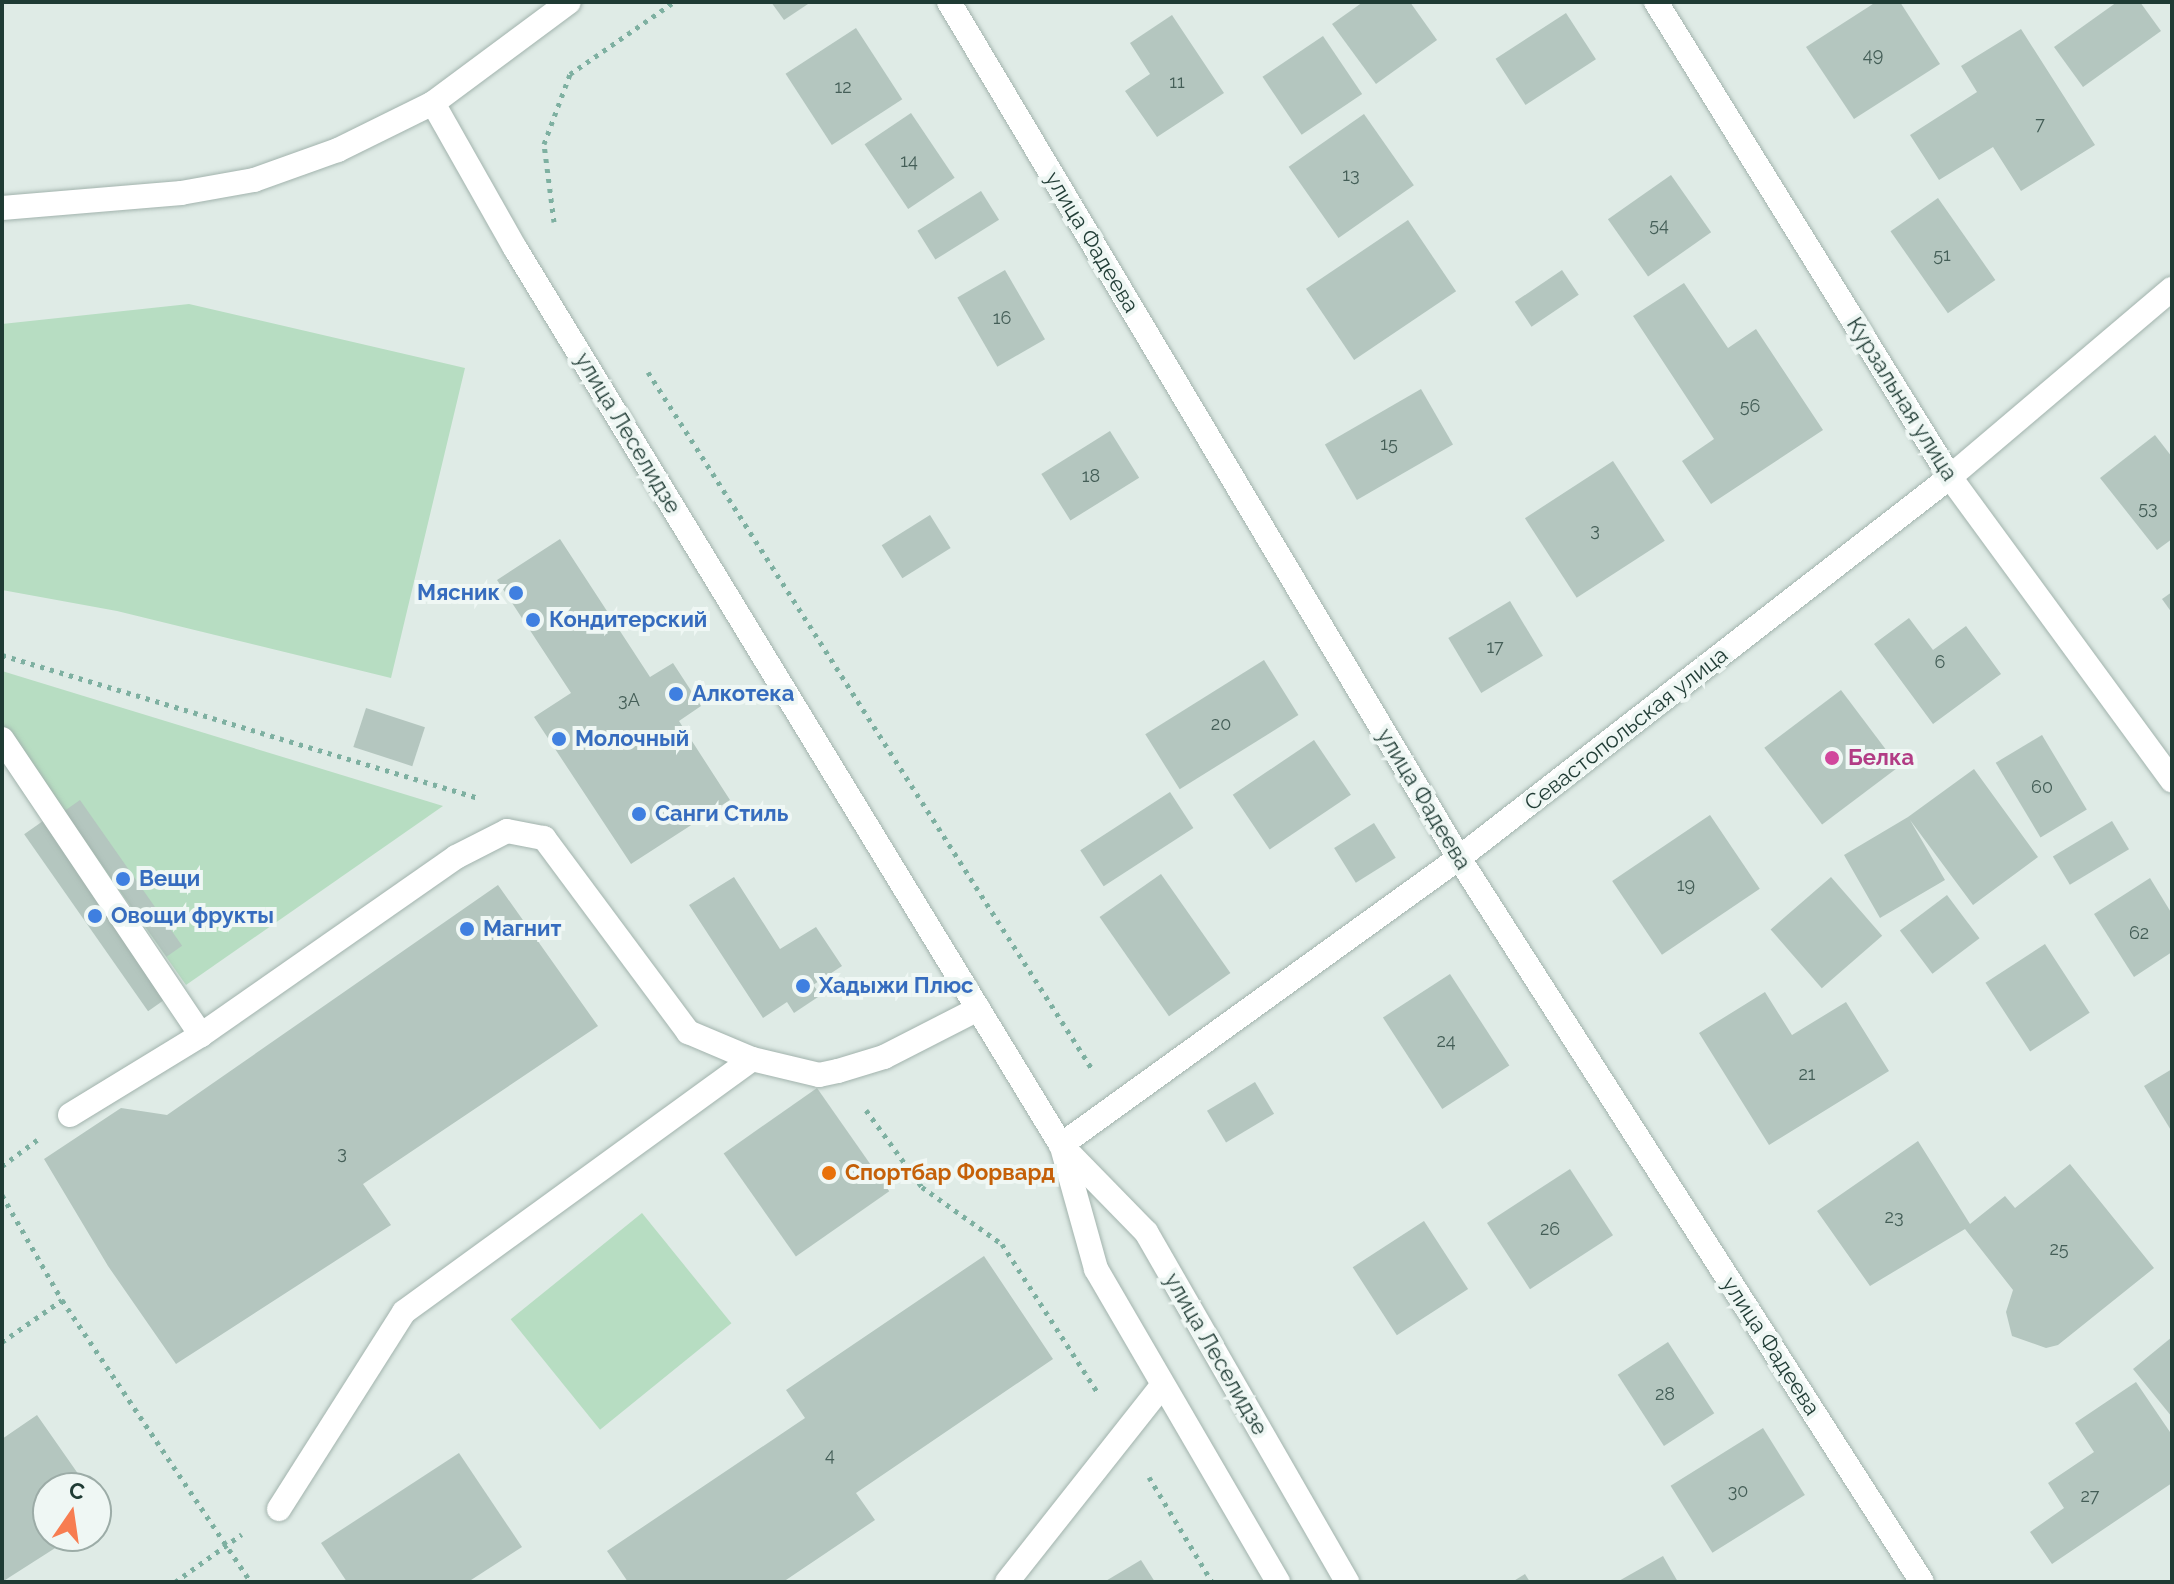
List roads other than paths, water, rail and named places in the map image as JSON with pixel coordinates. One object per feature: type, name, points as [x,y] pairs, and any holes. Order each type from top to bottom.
[{"type":"street","points":[[2,208],[99,202],[254,180],[338,150],[433,103],[569,2]]},
{"type":"street","name":"улица Фадеева","points":[[949,2],[1459,858],[1922,1582]]},
{"type":"street","name":"Курзальная улица","points":[[1656,2],[1950,477],[2172,780]]},
{"type":"street","name":"улица Леселидзе","points":[[433,103],[515,248],[1061,1145],[1146,1232],[1347,1582]]},
{"type":"street","name":"Севастопольская улица","points":[[1061,1145],[1459,858],[1950,477],[2172,289]]},
{"type":"street","points":[[2,739],[201,1035]]},
{"type":"street","points":[[70,1115],[201,1035],[456,857],[507,831],[544,838],[688,1032],[752,1059],[819,1075],[838,1071],[884,1057],[978,1009]]},
{"type":"street","points":[[279,1509],[404,1312],[752,1059]]},
{"type":"street","name":"улица Леселидзе","points":[[1061,1145],[1096,1269],[1161,1387],[1278,1582]]},
{"type":"street","points":[[1007,1582],[1161,1387]]},
{"type":"place","name":"Мясник","points":[[516,593]]},
{"type":"place","name":"Кондитерский","points":[[533,620]]},
{"type":"place","name":"Алкотека","points":[[676,694]]},
{"type":"place","name":"Молочный","points":[[559,739]]},
{"type":"place","name":"Белка","points":[[1832,758]]},
{"type":"place","name":"Санги Стиль","points":[[639,814]]},
{"type":"place","name":"Вещи","points":[[123,879]]},
{"type":"place","name":"Овощи фрукты","points":[[95,916]]},
{"type":"place","name":"Магнит","points":[[467,929]]},
{"type":"place","name":"Хадыжи Плюс","points":[[803,986]]},
{"type":"place","name":"Спортбар Форвард","points":[[829,1173]]}]
